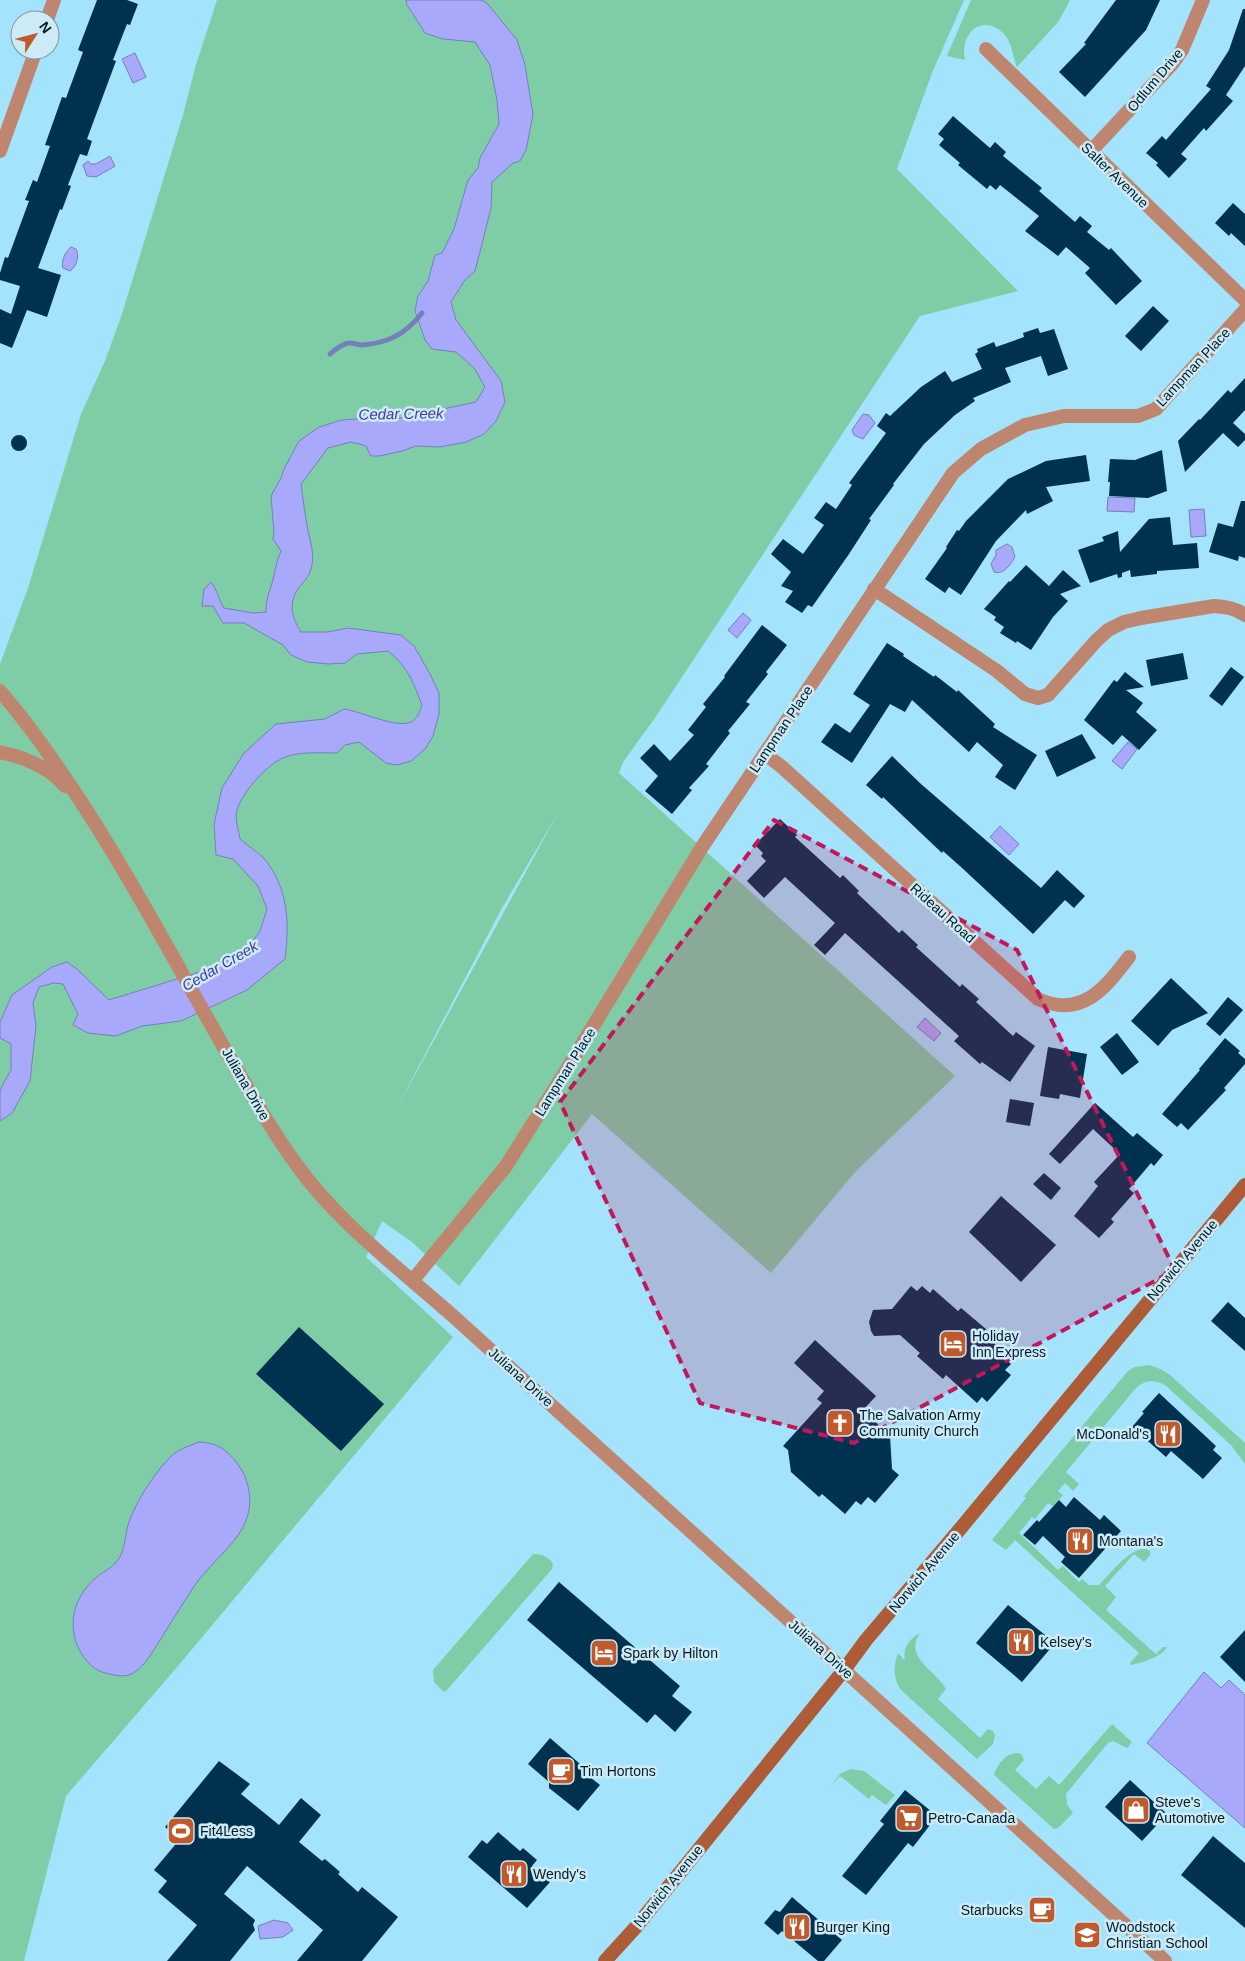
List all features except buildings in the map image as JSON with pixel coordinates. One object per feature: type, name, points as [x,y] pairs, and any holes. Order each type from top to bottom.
[{"type":"main road","name":"Norwich Avenue","points":[[605,1961],[635,1928],[844,1670],[866,1640],[1245,1185]]},
{"type":"street","name":"Odlum Drive","points":[[1092,151],[1173,63],[1182,50],[1203,0]]},
{"type":"street","name":"Salter Avenue","points":[[986,49],[1245,300]]},
{"type":"street","points":[[0,151],[32,60]]},
{"type":"street","name":"Lampman Place","points":[[413,1280],[506,1166],[702,847],[948,479],[974,454],[1016,429],[1039,421],[1085,415],[1138,416],[1156,409],[1245,310]]},
{"type":"street","points":[[874,589],[1012,682],[1025,694],[1038,698],[1048,695],[1108,630],[1124,622],[1214,606],[1227,607],[1239,611],[1245,616]]},
{"type":"street","name":"Juliana Drive","points":[[0,691],[41,742],[125,871],[277,1138],[297,1166],[341,1216],[1165,1961]]},
{"type":"street","points":[[0,752],[17,756],[42,768],[62,782],[89,814]]},
{"type":"street","name":"Rideau Road","points":[[765,754],[782,767],[1038,999],[1063,1005],[1088,999],[1104,988],[1129,957]]},
{"type":"highlighted area","points":[[774,820],[1017,950],[1175,1270],[854,1443],[700,1403],[560,1102]]},
{"type":"green space","points":[[217,0],[964,0],[932,73],[897,169],[1018,291],[920,316],[655,718],[623,762],[619,773],[955,1076],[856,1171],[771,1273],[592,1114],[459,1286],[412,1242],[382,1221],[366,1257],[453,1337],[178,1666],[66,1796],[24,1961],[0,1961],[0,664],[28,588],[81,414],[105,361],[122,314],[183,115],[195,68]],"holes":[[[558,813],[392,1117],[502,908]]]},
{"type":"green space","points":[[971,0],[1070,0],[1059,21],[1017,67],[1007,37],[989,25],[981,26],[969,34],[964,50],[965,60],[947,56]]},
{"type":"green space","points":[[1149,1365],[1169,1374],[1245,1443],[1245,1464],[1231,1445],[1165,1385],[1153,1381],[1146,1382],[1135,1389],[1066,1472],[1079,1484],[1073,1491],[1065,1483],[1058,1491],[1063,1495],[1053,1506],[1048,1503],[1035,1519],[1032,1517],[1019,1533],[1058,1570],[1063,1566],[1079,1582],[1082,1579],[1089,1585],[1099,1585],[1123,1560],[1137,1550],[1144,1549],[1150,1551],[1150,1555],[1144,1562],[1134,1554],[1105,1586],[1116,1597],[1106,1610],[1156,1654],[1163,1647],[1167,1647],[1156,1657],[1131,1665],[1130,1663],[1139,1653],[1015,1540],[1006,1550],[992,1540],[1026,1498],[1024,1496],[1128,1371],[1135,1367]]},
{"type":"green space","points":[[533,1554],[547,1557],[553,1564],[552,1569],[444,1692],[434,1682],[433,1670]]},
{"type":"green space","points":[[920,1633],[916,1642],[918,1657],[942,1682],[946,1689],[938,1699],[980,1738],[988,1729],[993,1731],[995,1735],[993,1744],[977,1759],[900,1689],[894,1671],[898,1653],[905,1661],[907,1645]]},
{"type":"green space","points":[[1112,1724],[1132,1742],[1127,1748],[1113,1741],[1108,1743],[1066,1794],[1067,1804],[1073,1813],[1058,1828],[1054,1829],[994,1775],[1004,1759],[1017,1753],[1021,1754],[1024,1760],[1015,1770],[1036,1789],[1049,1776],[1059,1785]]},
{"type":"green space","points":[[851,1769],[864,1771],[895,1795],[886,1805],[872,1795],[869,1799],[840,1776],[830,1787],[840,1774]]},
{"type":"water","name":"Cedar Creek","points":[[406,0],[481,0],[487,3],[517,40],[525,65],[533,115],[526,150],[520,161],[513,163],[492,182],[491,208],[475,271],[464,281],[451,302],[456,320],[501,381],[505,402],[496,421],[484,434],[466,442],[440,447],[416,446],[380,456],[371,456],[366,446],[351,442],[328,448],[301,484],[313,559],[309,575],[295,595],[292,611],[301,632],[328,632],[348,628],[401,635],[414,646],[439,693],[439,714],[433,736],[425,749],[411,761],[397,765],[386,763],[359,742],[345,745],[337,753],[310,753],[289,756],[276,762],[261,774],[241,800],[236,819],[240,839],[266,861],[276,876],[280,887],[284,899],[287,922],[285,959],[247,990],[181,1021],[142,1026],[116,1036],[88,1033],[73,1025],[78,1014],[63,984],[54,983],[39,987],[33,1003],[36,1026],[30,1081],[12,1113],[0,1121],[0,1090],[11,1070],[11,1044],[0,1038],[0,1022],[12,995],[52,967],[67,962],[77,969],[109,1000],[203,971],[240,955],[260,931],[267,909],[258,886],[233,859],[216,855],[214,824],[222,788],[244,753],[276,724],[325,719],[344,709],[405,724],[411,722],[417,716],[422,705],[409,675],[388,651],[357,654],[345,663],[307,662],[291,655],[283,645],[244,623],[223,623],[213,606],[202,606],[204,589],[211,582],[224,608],[253,613],[266,612],[268,597],[281,551],[273,539],[271,496],[299,441],[319,427],[342,420],[370,418],[391,420],[476,402],[485,387],[475,369],[456,352],[432,349],[425,340],[415,311],[418,296],[428,281],[435,255],[442,253],[454,229],[468,180],[478,168],[480,158],[499,124],[497,100],[490,65],[475,42],[443,39],[425,33],[407,5]]},
{"type":"water","points":[[135,53],[146,77],[133,83],[122,59]]},
{"type":"water","points":[[110,156],[115,166],[96,177],[87,176],[83,165],[88,161],[91,164],[96,164]]},
{"type":"water","points":[[71,247],[76,249],[78,255],[76,264],[70,271],[63,268],[63,260]]},
{"type":"water","points":[[863,414],[869,415],[875,423],[863,439],[854,435],[852,430]]},
{"type":"water","points":[[1108,497],[1135,498],[1134,512],[1107,511]]},
{"type":"water","points":[[1204,509],[1206,536],[1191,537],[1189,510]]},
{"type":"water","points":[[1007,544],[1012,547],[1015,557],[1004,570],[998,573],[994,572],[991,564],[996,555],[996,550]]},
{"type":"water","points":[[743,613],[751,620],[737,638],[728,630]]},
{"type":"water","points":[[1128,742],[1137,749],[1122,769],[1112,761]]},
{"type":"water","points":[[1000,826],[1019,844],[1009,855],[990,837]]},
{"type":"water","points":[[925,1018],[941,1033],[934,1041],[917,1027]]},
{"type":"water","points":[[199,1442],[222,1448],[244,1473],[250,1502],[242,1529],[234,1541],[195,1585],[152,1653],[139,1669],[123,1676],[102,1672],[90,1665],[77,1645],[73,1625],[76,1606],[91,1582],[120,1557],[131,1517],[156,1474],[171,1456]]},
{"type":"water","points":[[1204,1672],[1221,1688],[1229,1680],[1245,1695],[1245,1828],[1147,1743]]},
{"type":"water","points":[[274,1920],[288,1923],[293,1930],[283,1937],[260,1939],[258,1926]]},
{"type":"waterway","points":[[330,354],[347,343],[362,345],[388,340],[410,327],[422,313]]},
{"type":"place","name":"Holiday Inn Express","points":[[953,1344]]},
{"type":"place","name":"The Salvation Army Community Church","points":[[840,1423]]},
{"type":"place","name":"McDonald's","points":[[1168,1434]]},
{"type":"place","name":"Montana's","points":[[1080,1541]]},
{"type":"place","name":"Kelsey's","points":[[1021,1642]]},
{"type":"place","name":"Spark by Hilton","points":[[604,1653]]},
{"type":"place","name":"Tim Hortons","points":[[561,1771]]},
{"type":"place","name":"Steve's Automotive","points":[[1136,1810]]},
{"type":"place","name":"Petro-Canada","points":[[909,1818]]},
{"type":"place","name":"Fit4Less","points":[[181,1831]]},
{"type":"place","name":"Wendy's","points":[[514,1874]]},
{"type":"place","name":"Starbucks","points":[[1042,1910]]},
{"type":"place","name":"Burger King","points":[[797,1927]]},
{"type":"place","name":"Woodstock Christian School","points":[[1087,1935]]}]
